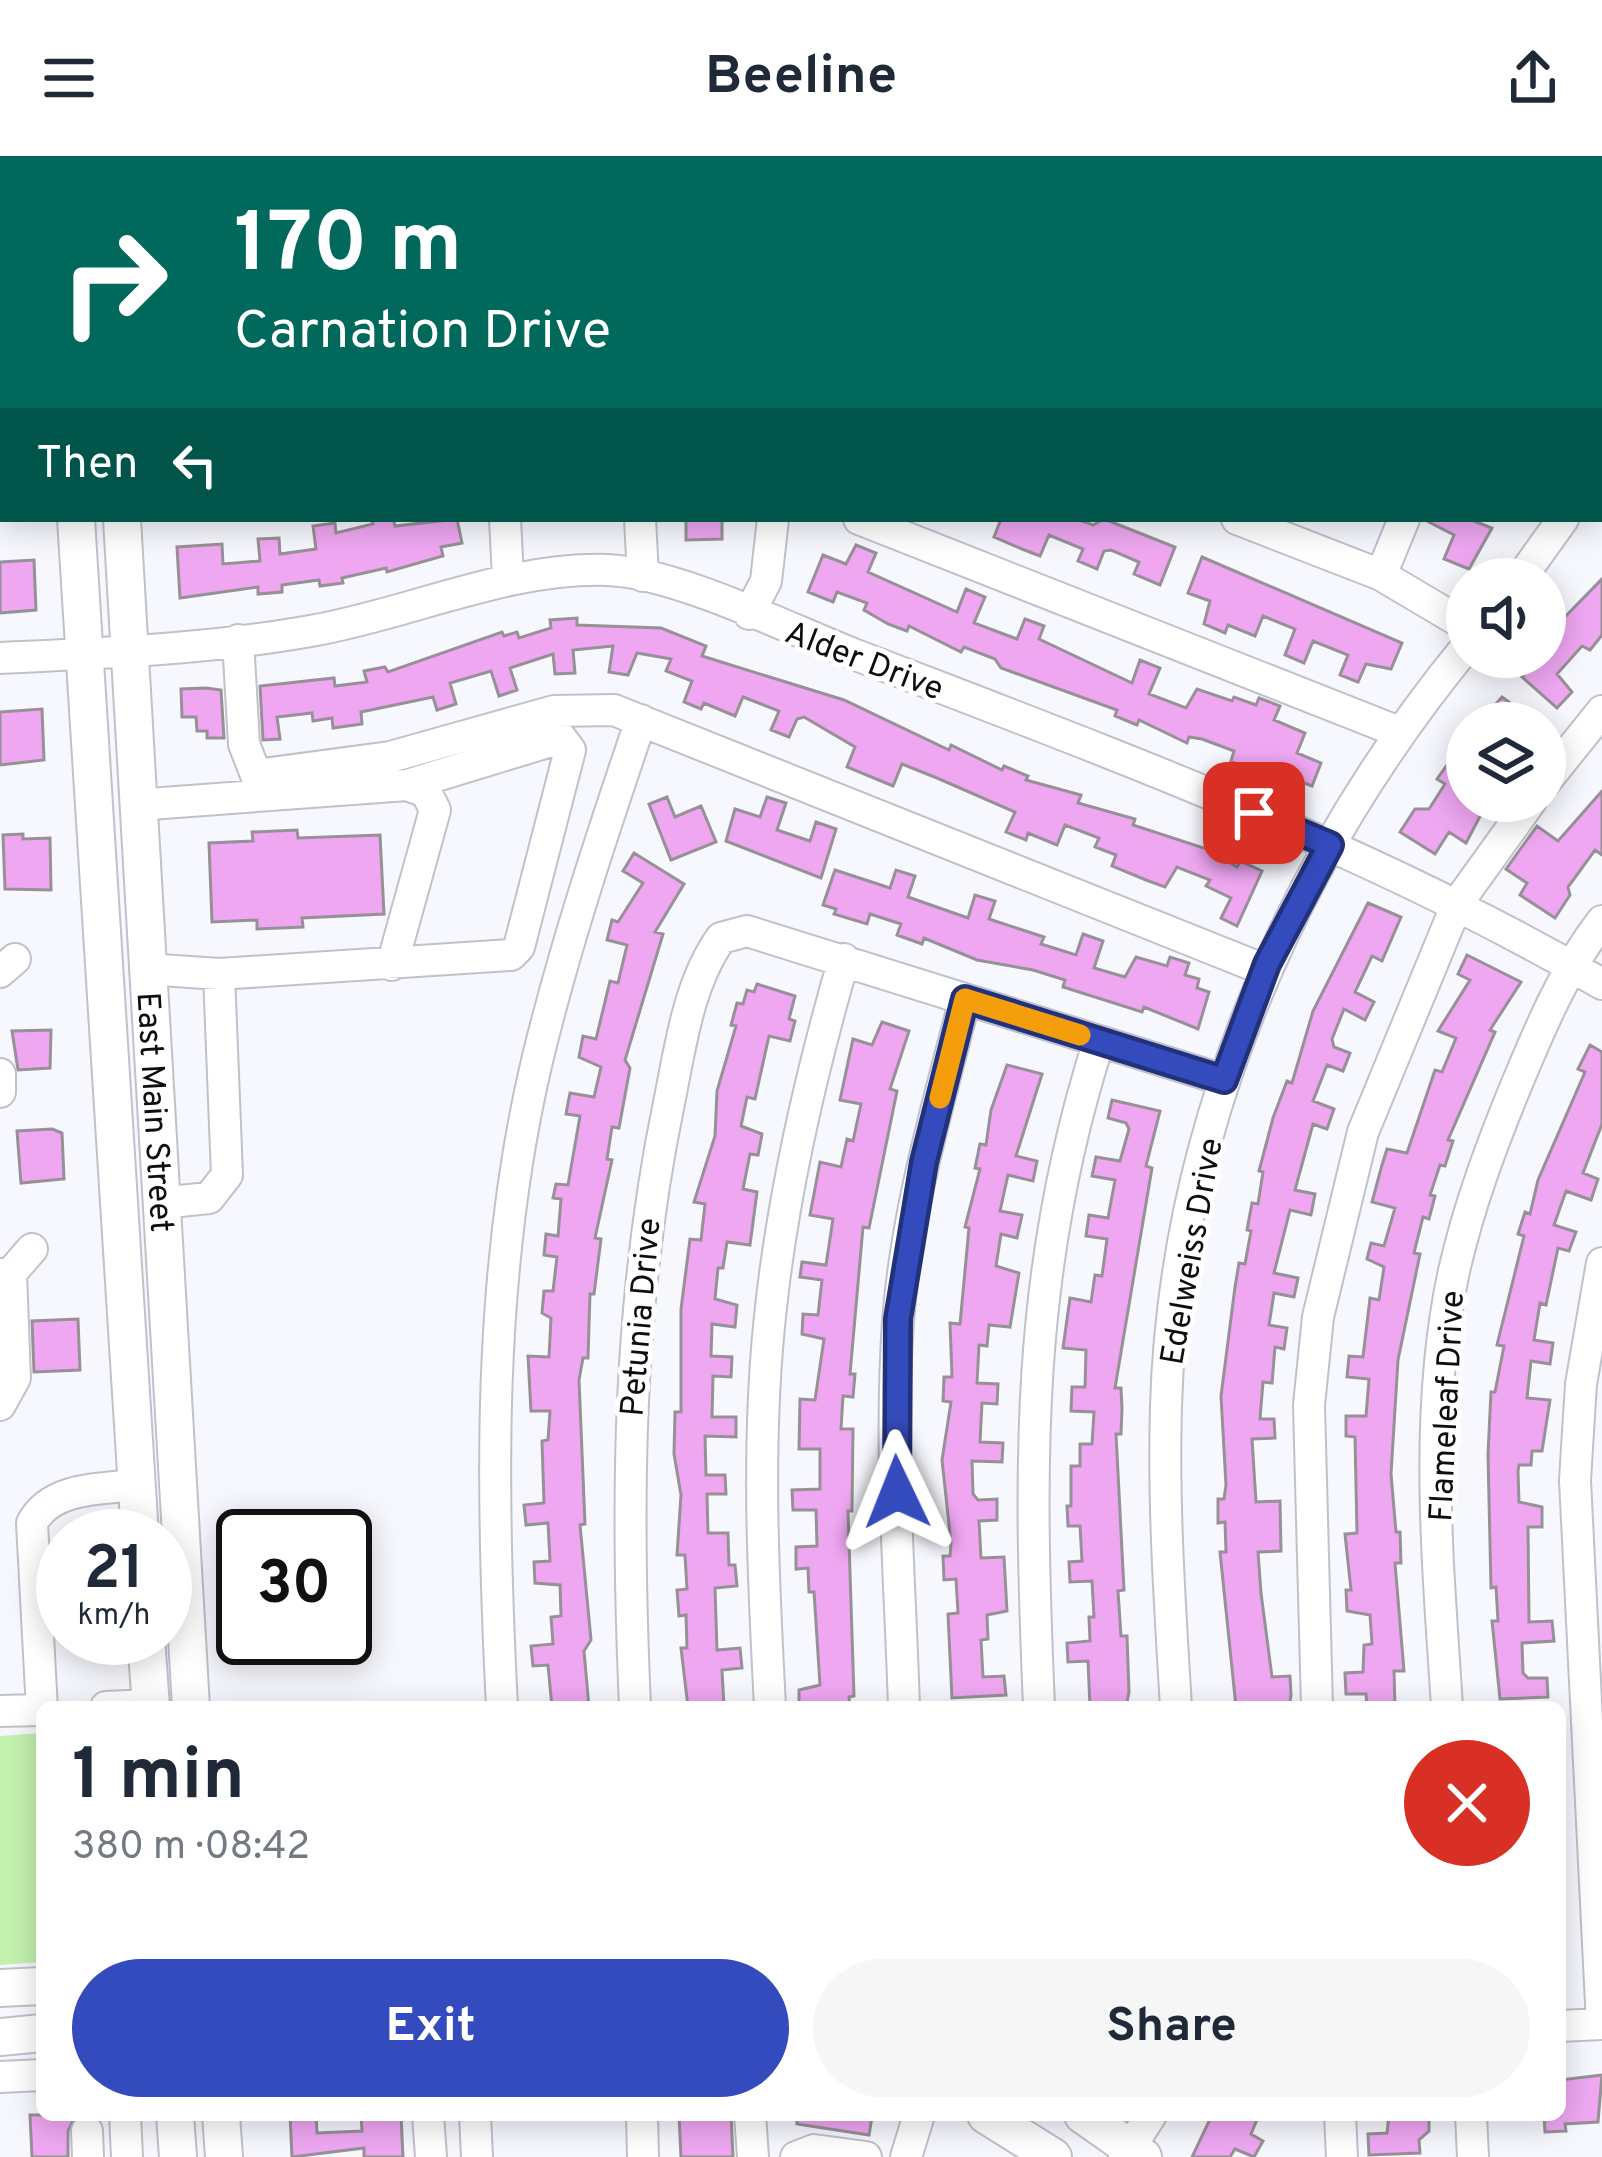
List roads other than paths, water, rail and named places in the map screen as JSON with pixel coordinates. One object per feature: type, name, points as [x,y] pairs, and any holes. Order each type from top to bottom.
[{"type":"main road","name":"East Main Street","points":[[76,522],[138,1509]]},
{"type":"main road","name":"East Main Street","points":[[122,522],[191,1701]]},
{"type":"main road","points":[[104,974],[124,1074],[135,1198],[160,1203]]},
{"type":"main road","points":[[137,1485],[178,1481]]},
{"type":"main road","points":[[148,1665],[151,1701]]},
{"type":"main road","points":[[0,1988],[36,1986]]},
{"type":"main road","points":[[0,2037],[36,2034]]},
{"type":"main road","points":[[175,2121],[178,2157]]},
{"type":"main road","points":[[221,2121],[224,2157]]},
{"type":"main road","points":[[996,2121],[1053,2157]]},
{"type":"main road","points":[[1091,2121],[1133,2154]]},
{"type":"street","points":[[505,522],[508,578]]},
{"type":"street","points":[[640,522],[644,577]]},
{"type":"street","points":[[749,614],[771,559],[773,522]]},
{"type":"street","points":[[868,522],[1399,732]]},
{"type":"street","points":[[1252,522],[1382,575],[1446,613]]},
{"type":"street","points":[[1382,575],[1403,522]]},
{"type":"street","points":[[1535,558],[1561,522]]},
{"type":"street","name":"Alder Drive","points":[[0,658],[238,640],[408,610],[508,578],[580,570],[644,577],[749,614],[1330,845],[1456,904],[1602,984]]},
{"type":"street","points":[[238,640],[244,744],[256,775],[317,771],[390,757],[554,711],[614,710],[1265,970]]},
{"type":"street","name":"Edelweiss Drive","points":[[1176,1701],[1166,1407],[1186,1234],[1224,1080],[1265,970],[1330,845],[1399,732],[1446,673]]},
{"type":"street","points":[[1566,756],[1602,711]]},
{"type":"street","points":[[502,1701],[493,1531],[499,1338],[511,1211],[536,1064],[587,881],[641,720]]},
{"type":"street","points":[[136,806],[407,785],[561,738],[570,750],[519,946],[503,958],[219,974],[146,969]]},
{"type":"street","points":[[392,964],[435,810],[426,792],[407,785]]},
{"type":"street","points":[[1317,1701],[1310,1405],[1318,1317],[1363,1132],[1456,904],[1516,822]]},
{"type":"street","name":"Flameleaf Drive","points":[[1447,1701],[1436,1494],[1442,1361],[1453,1274],[1491,1145],[1571,966],[1602,921]]},
{"type":"street","name":"Petunia Drive","points":[[635,1701],[627,1450],[638,1277],[681,1047],[708,956],[721,938],[747,931],[844,959]]},
{"type":"street","points":[[770,1701],[761,1528],[770,1309],[810,1075],[844,959],[1224,1080]]},
{"type":"street","points":[[160,1203],[209,1198],[227,1175],[219,974]]},
{"type":"street","points":[[904,1701],[895,1430],[898,1319],[924,1162],[965,999]]},
{"type":"street","points":[[1039,1701],[1030,1485],[1041,1292],[1058,1191],[1099,1041]]},
{"type":"street","points":[[0,1074],[0,1092]]},
{"type":"street","points":[[0,1405],[15,1378],[6,1274],[32,1249]]},
{"type":"street","points":[[1566,2026],[1602,2024],[1575,1480],[1581,1384],[1602,1263]]},
{"type":"street","points":[[41,1701],[32,1523],[41,1506],[58,1498],[137,1485]]},
{"type":"street","points":[[0,1711],[36,1710]]},
{"type":"street","points":[[0,2077],[36,2074]]},
{"type":"street","points":[[125,2121],[127,2157]]},
{"type":"street","points":[[428,2121],[431,2157]]},
{"type":"street","points":[[475,2121],[477,2157]]},
{"type":"street","points":[[643,2121],[643,2157]]},
{"type":"street","points":[[750,2121],[753,2157]]},
{"type":"street","points":[[906,2157],[917,2121]]},
{"type":"street","points":[[1133,2154],[1148,2121]]},
{"type":"street","points":[[1340,2121],[1342,2157]]},
{"type":"street","points":[[1471,2121],[1473,2157]]},
{"type":"street","points":[[796,2157],[814,2150],[866,2157]]}]
